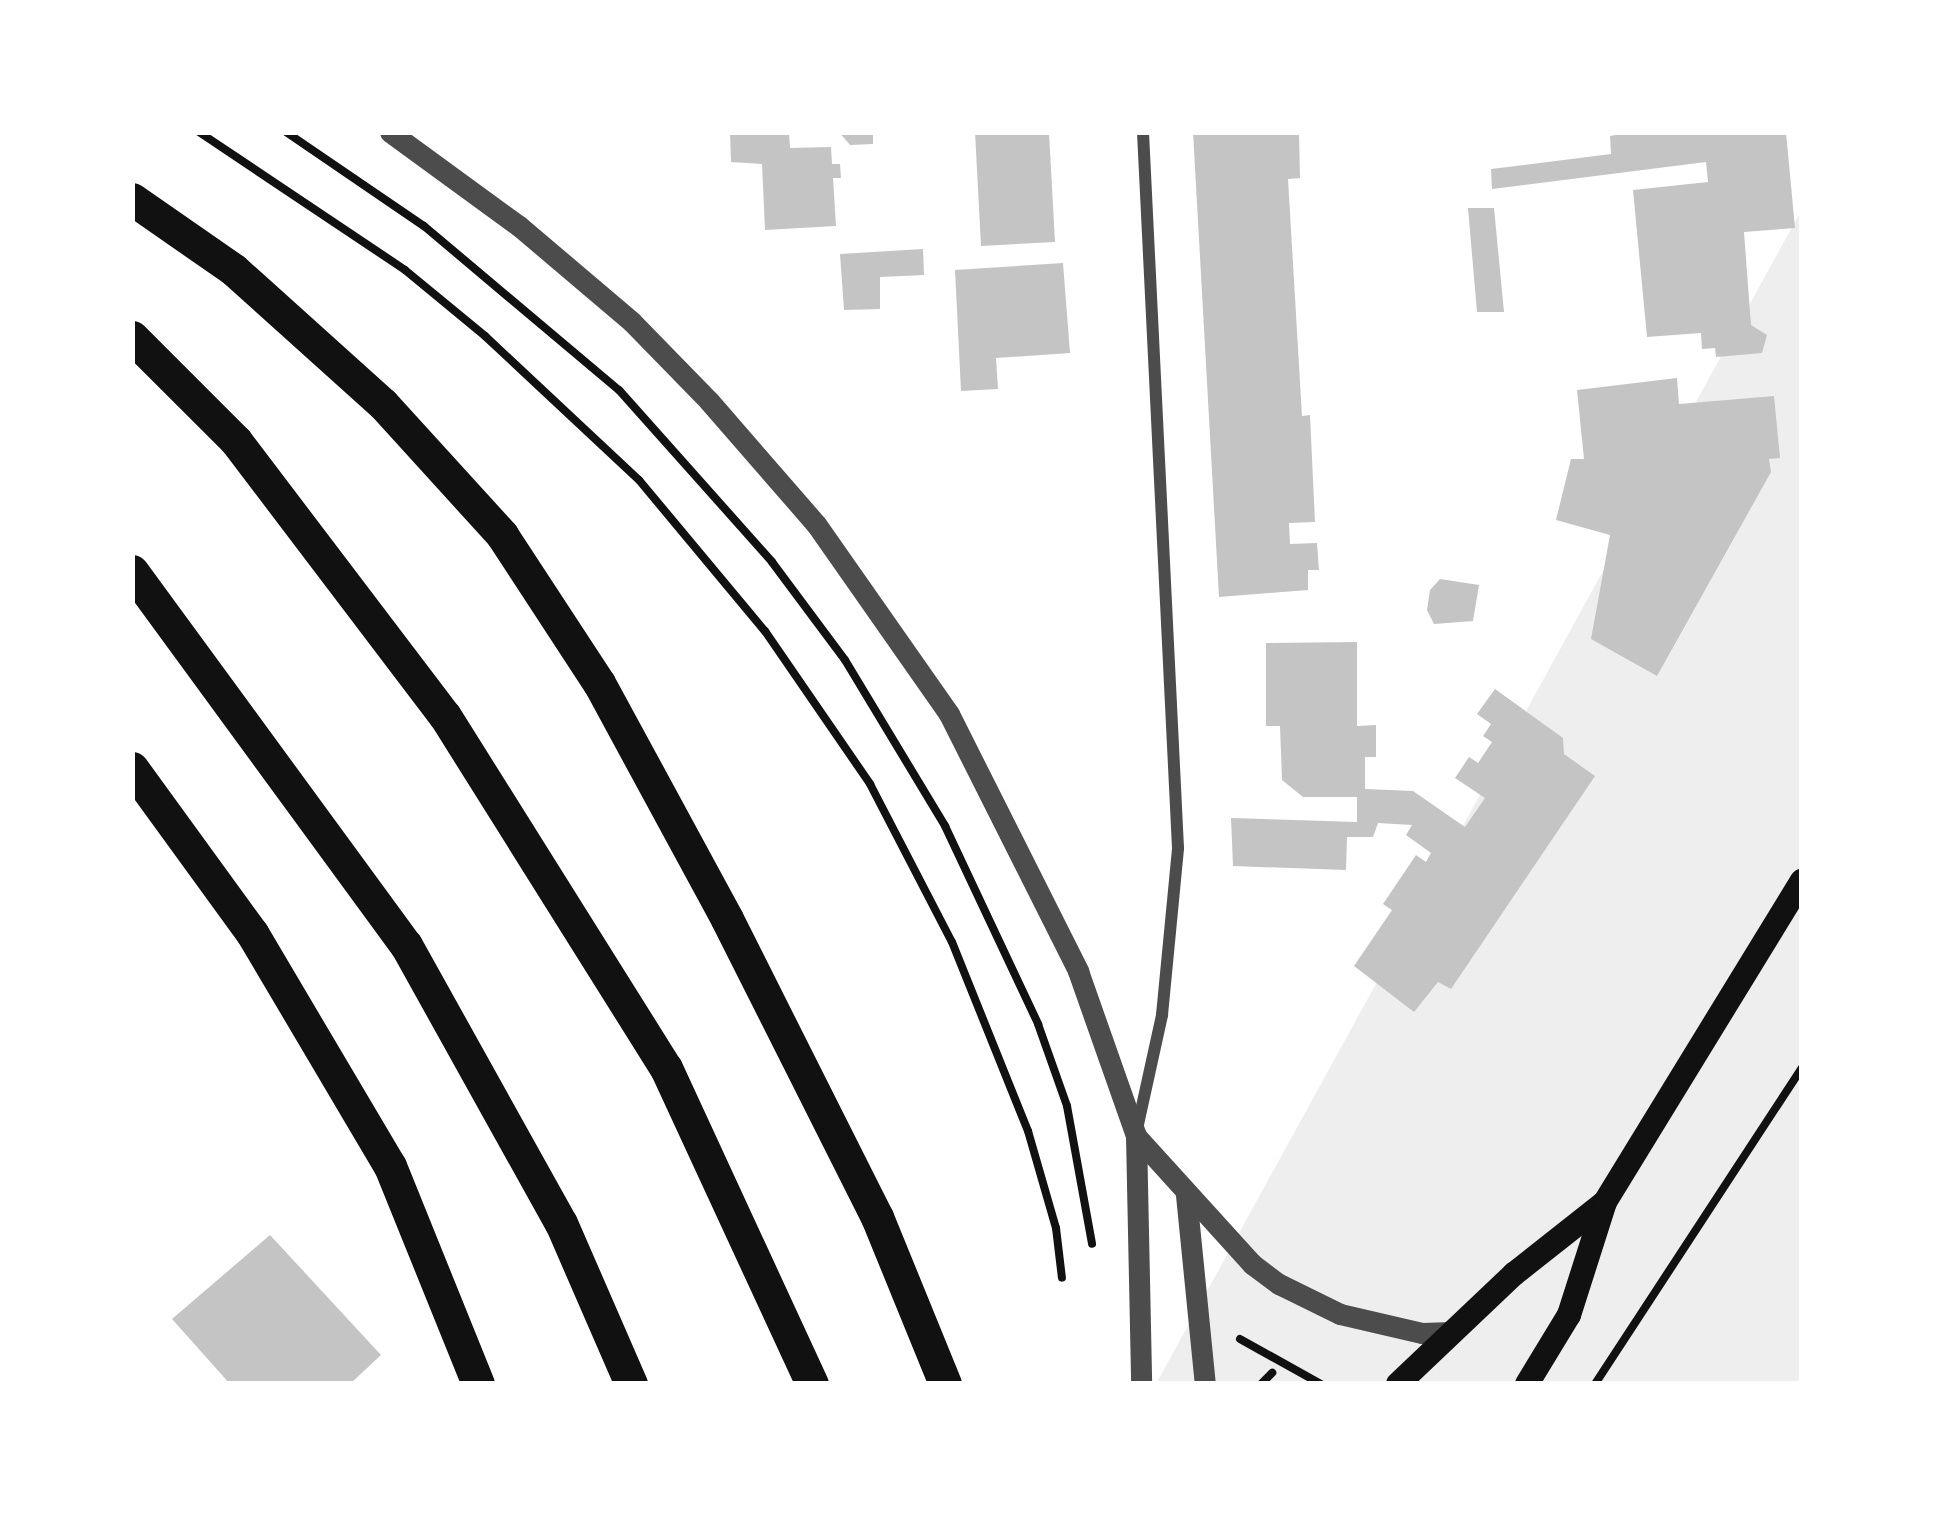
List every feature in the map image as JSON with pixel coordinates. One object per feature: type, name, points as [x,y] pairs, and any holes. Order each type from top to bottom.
[{"type":"highway","points":[[132,199],[234,270],[383,404],[502,536],[599,683],[727,919],[877,1217],[945,1384]]},
{"type":"highway","points":[[132,337],[236,441],[445,716],[666,1068],[812,1384]]},
{"type":"highway","points":[[132,571],[406,945],[562,1223],[632,1384]]},
{"type":"highway","points":[[132,769],[252,933],[390,1166],[478,1384]]},
{"type":"main road","points":[[1527,1384],[1569,1315],[1605,1202],[1802,880]]},
{"type":"main road","points":[[1398,1384],[1605,1202]]},
{"type":"street","points":[[390,132],[519,226],[632,322],[816,524],[949,714],[999,805],[1078,971],[1136,1136],[1186,1195],[1252,1264],[1311,1303],[1385,1326],[1452,1332]]},
{"type":"street","points":[[1142,1384],[1136,1136],[1162,1015],[1178,848],[1143,132]]},
{"type":"street","points":[[1186,1195],[1205,1384]]},
{"type":"path","points":[[199,132],[405,270],[485,336],[639,480],[765,631],[870,784],[952,943],[1028,1131],[1055,1228],[1062,1278]]},
{"type":"path","points":[[286,132],[424,226],[619,390],[757,544],[845,660],[945,826],[1038,1024],[1066,1106],[1094,1258]]},
{"type":"path","points":[[1595,1384],[1802,1068]]},
{"type":"path","points":[[1261,1384],[1272,1373]]},
{"type":"shaded area","points":[[1802,209],[1802,1384],[1156,1384]]},
{"type":"building","points":[[730,132],[789,132],[790,148],[831,147],[832,164],[840,164],[841,178],[833,178],[836,226],[765,230],[762,164],[731,162]]},
{"type":"building","points":[[839,132],[873,132],[873,144],[850,145]]},
{"type":"building","points":[[975,132],[1049,132],[1055,242],[981,246]]},
{"type":"building","points":[[1193,132],[1299,132],[1300,178],[1288,179],[1302,416],[1310,415],[1315,522],[1289,523],[1290,544],[1317,543],[1319,570],[1308,570],[1308,590],[1219,597]]},
{"type":"building","points":[[1786,132],[1795,228],[1744,232],[1751,325],[1767,335],[1762,353],[1716,357],[1715,348],[1702,349],[1701,333],[1647,337],[1633,190],[1708,182],[1706,162],[1492,189],[1491,169],[1611,154],[1610,136]]},
{"type":"building","points":[[1468,208],[1494,208],[1504,312],[1477,312]]},
{"type":"building","points":[[923,249],[924,275],[880,277],[880,309],[844,310],[840,254]]},
{"type":"building","points":[[1063,263],[1070,353],[996,358],[998,389],[961,391],[955,270]]},
{"type":"building","points":[[1677,378],[1679,404],[1774,396],[1780,458],[1769,459],[1771,472],[1657,676],[1591,639],[1610,535],[1556,520],[1571,459],[1584,459],[1577,390]]},
{"type":"building","points":[[1440,579],[1479,585],[1473,621],[1434,624],[1427,610],[1430,590]]},
{"type":"building","points":[[1357,642],[1357,726],[1376,725],[1376,757],[1365,757],[1365,789],[1413,791],[1465,827],[1485,798],[1455,778],[1469,757],[1478,763],[1492,742],[1483,736],[1491,724],[1477,714],[1495,689],[1563,738],[1564,754],[1595,776],[1451,989],[1438,982],[1414,1012],[1354,966],[1392,910],[1383,904],[1416,855],[1426,862],[1431,853],[1406,835],[1412,825],[1378,823],[1373,837],[1347,837],[1346,870],[1233,866],[1231,818],[1357,822],[1357,797],[1303,797],[1282,780],[1280,726],[1266,726],[1266,643]]},
{"type":"building","points":[[270,1235],[381,1355],[350,1384],[230,1384],[172,1319]]}]
